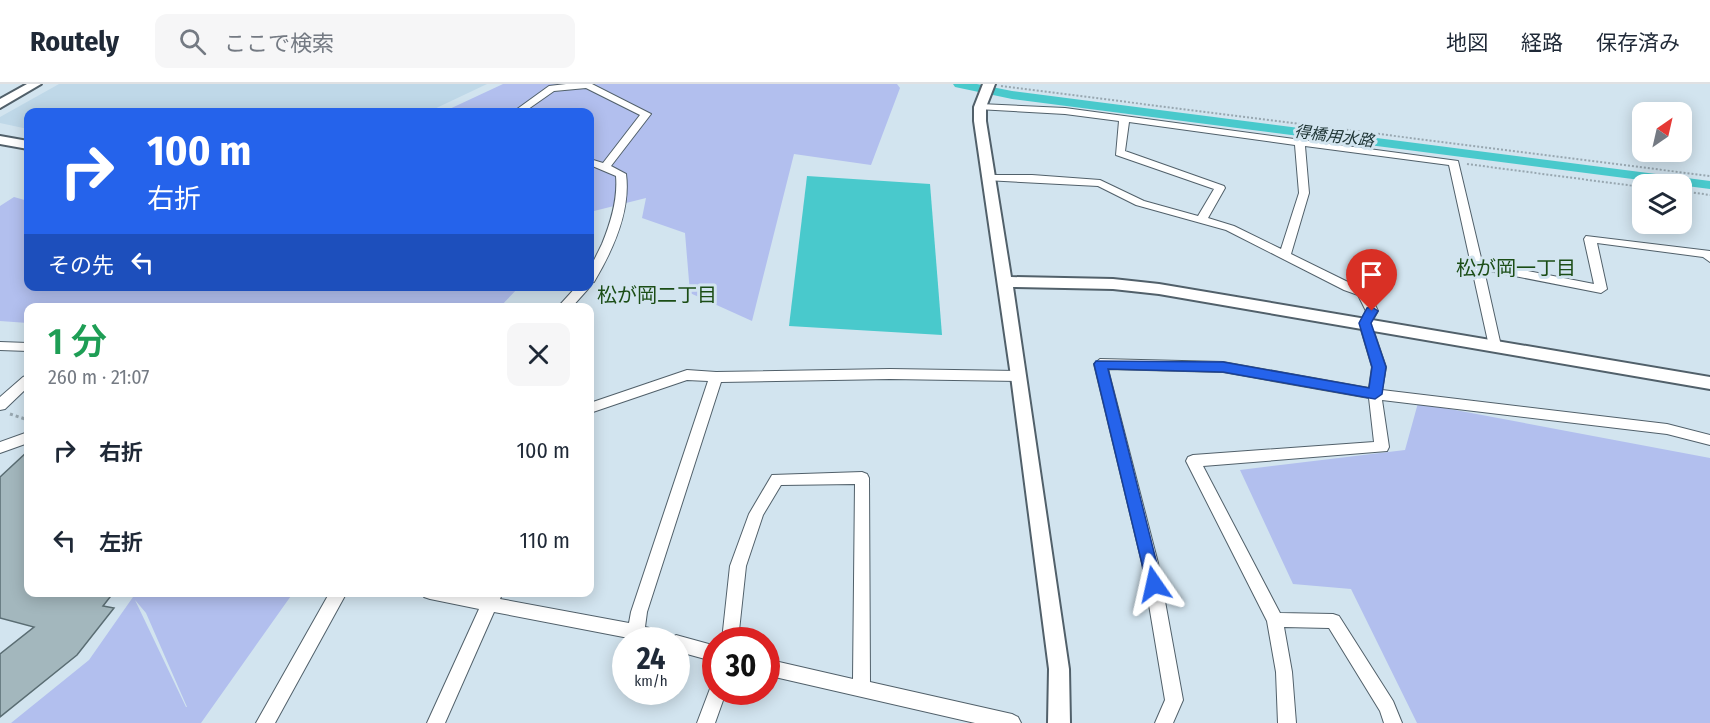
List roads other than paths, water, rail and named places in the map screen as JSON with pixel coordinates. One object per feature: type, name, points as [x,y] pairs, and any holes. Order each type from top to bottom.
[{"type":"street","points":[[0,104],[35,84]]},
{"type":"street","points":[[524,108],[552,88],[587,85],[646,114],[605,167]]},
{"type":"street","points":[[1059,723],[1059,669],[1006,282],[989,178],[985,94],[1065,111],[1454,163],[1495,346]]},
{"type":"street","points":[[1124,119],[1120,153],[1220,188],[1201,220]]},
{"type":"street","points":[[0,140],[24,144]]},
{"type":"street","points":[[1285,255],[1304,193],[1300,143]]},
{"type":"street","points":[[594,163],[621,174],[624,186],[616,217],[594,272]]},
{"type":"street","points":[[989,178],[1065,179],[1100,183],[1140,203],[1230,228],[1348,287],[1363,292],[1372,311],[1365,323],[1379,367],[1375,394],[1382,447],[1193,461],[1275,620],[1284,672],[1287,723]]},
{"type":"street","points":[[1477,265],[1601,289],[1590,239],[1707,254],[1710,258]]},
{"type":"street","points":[[1006,282],[1139,286],[1710,383]]},
{"type":"street","points":[[568,303],[579,291]]},
{"type":"street","points":[[0,346],[24,347]]},
{"type":"street","points":[[1164,723],[1174,700],[1150,562],[1100,364],[1223,367],[1375,394],[1667,429],[1710,440]]},
{"type":"street","points":[[594,407],[687,375],[716,377],[890,374],[1019,376]]},
{"type":"street","points":[[637,627],[639,612],[716,377]]},
{"type":"street","points":[[0,405],[24,384]]},
{"type":"street","points":[[0,448],[24,439]]},
{"type":"street","points":[[731,627],[738,567],[756,514],[777,479],[862,478],[861,690]]},
{"type":"street","points":[[265,723],[336,597]]},
{"type":"street","points":[[474,597],[614,627]]},
{"type":"street","points":[[436,723],[492,599]]},
{"type":"street","points":[[1275,620],[1333,621],[1387,707],[1393,723]]},
{"type":"street","points":[[780,670],[1012,723]]},
{"type":"street","points":[[706,723],[712,705]]},
{"type":"waterway","name":"得橋用水路","points":[[959,84],[1012,95],[1710,185]]},
{"type":"district","name":"松が岡一丁目","points":[[1516,268]]},
{"type":"district","name":"松が岡二丁目","points":[[657,295]]}]
